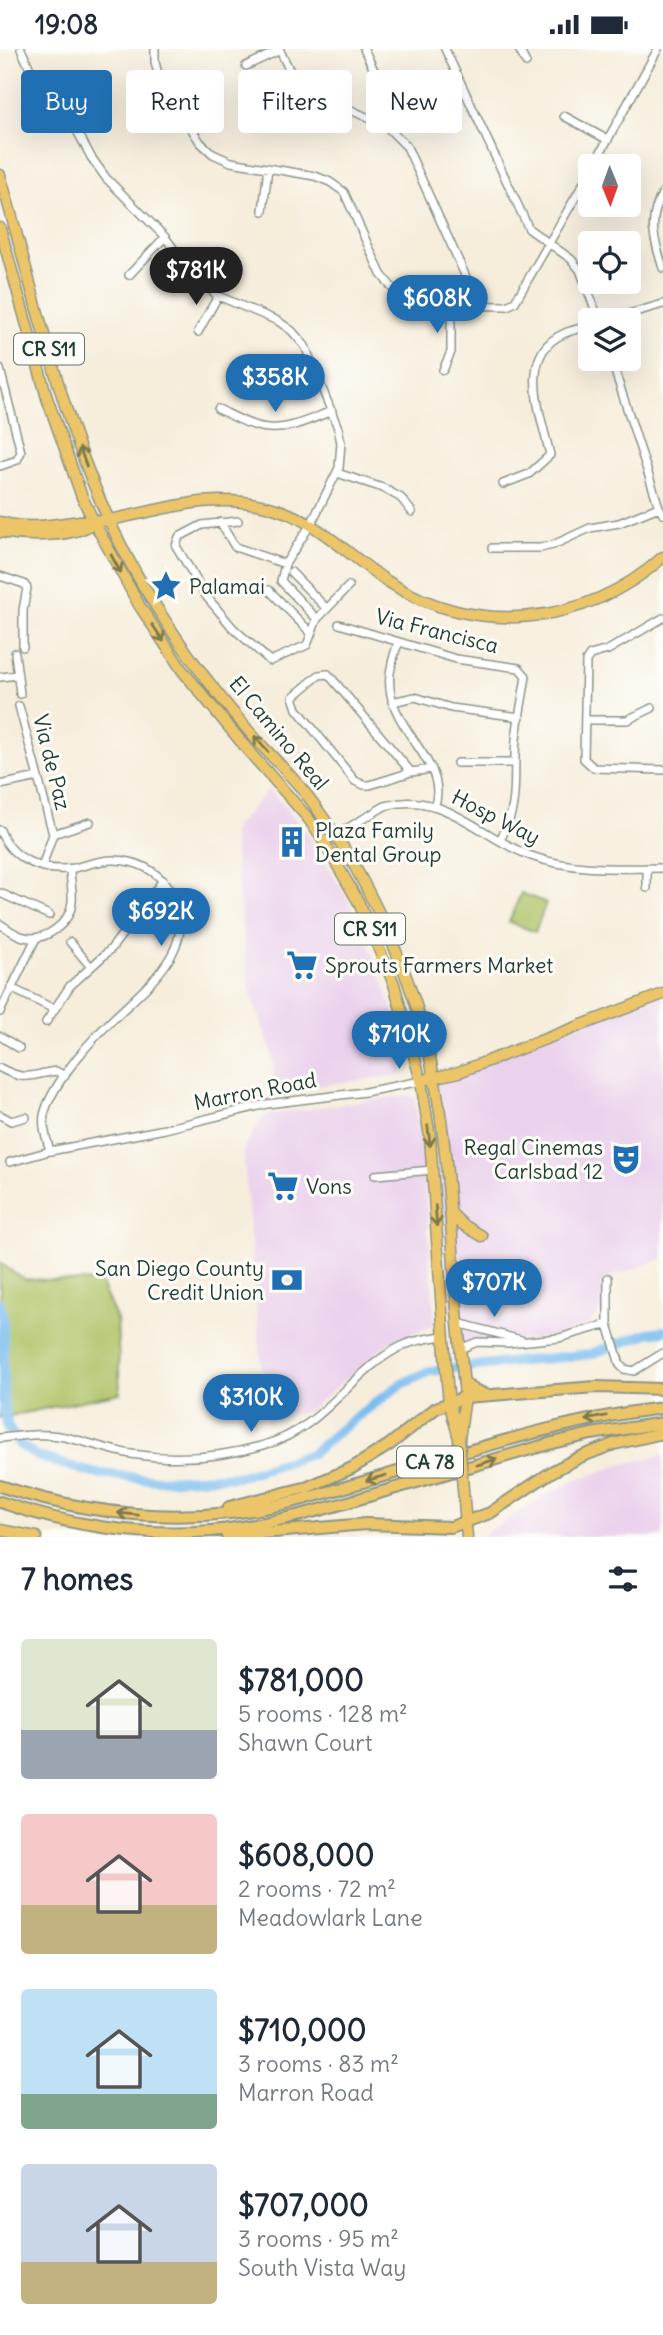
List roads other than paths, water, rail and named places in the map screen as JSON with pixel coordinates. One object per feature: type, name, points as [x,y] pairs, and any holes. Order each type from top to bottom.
[{"type":"highway","points":[[464,1382],[486,1395]]},
{"type":"highway","points":[[197,1516],[308,1487],[331,1478],[370,1459],[436,1408],[465,1397],[596,1387],[663,1389]]},
{"type":"highway","name":"CA 78","points":[[0,1486],[50,1501],[131,1515],[197,1516],[257,1509],[295,1501],[536,1431],[622,1413],[663,1408]]},
{"type":"highway","name":"CA 78","points":[[0,1502],[57,1519],[108,1527],[147,1531],[207,1531],[278,1521],[552,1443],[663,1423]]},
{"type":"highway","points":[[207,1531],[227,1536],[366,1524],[451,1527],[465,1524],[490,1513],[553,1471],[580,1457],[614,1444],[663,1433]]},
{"type":"main road","name":"El Camino Real","points":[[0,174],[66,407],[108,520],[156,607],[193,661],[336,834],[370,895],[407,979],[434,1078],[442,1128],[465,1397],[459,1439]]},
{"type":"main road","name":"El Camino Real","points":[[0,228],[47,398],[93,522],[139,605],[182,670],[308,818],[324,842],[358,901],[394,984],[421,1081],[430,1138],[447,1383],[459,1439]]},
{"type":"main road","points":[[0,522],[35,528],[84,520],[108,520],[189,502],[223,499],[268,506],[312,524],[376,574],[402,590],[440,607],[485,617],[540,616],[587,604],[632,582],[663,557]]},
{"type":"main road","points":[[0,531],[44,535],[88,527],[93,522]]},
{"type":"main road","name":"Marron Road","points":[[421,1081],[459,1072],[663,995]]},
{"type":"main road","points":[[450,1212],[462,1224],[482,1236]]},
{"type":"main road","name":"CR S11","points":[[459,1439],[465,1524]]},
{"type":"main road","points":[[465,1524],[467,1537]]},
{"type":"main road","points":[[0,1530],[36,1537]]},
{"type":"street","points":[[21,49],[34,78],[67,112],[91,157],[106,178],[165,237],[193,275],[218,296],[278,321],[292,331],[305,346],[332,411],[341,443],[337,473],[312,524],[285,564],[281,581],[317,619]]},
{"type":"street","points":[[155,49],[159,78],[200,142],[213,154],[231,162],[315,176],[344,192],[381,274],[393,289],[416,303],[479,306],[511,304],[520,297],[578,193]]},
{"type":"street","points":[[364,49],[374,70]]},
{"type":"street","points":[[445,49],[529,229],[571,259],[580,270],[594,308]]},
{"type":"street","points":[[519,49],[526,63]]},
{"type":"street","points":[[600,154],[658,49]]},
{"type":"street","points":[[246,66],[279,50],[293,77],[305,89],[366,117]]},
{"type":"street","points":[[564,116],[608,140]]},
{"type":"street","points":[[395,133],[407,147],[479,306]]},
{"type":"street","points":[[263,211],[268,168]]},
{"type":"street","points":[[663,192],[654,213],[653,223],[654,240],[663,268]]},
{"type":"street","points":[[129,275],[165,237]]},
{"type":"street","points":[[198,332],[218,296]]},
{"type":"street","points":[[641,310],[663,304]]},
{"type":"street","points":[[443,370],[450,352],[451,305]]},
{"type":"street","points":[[503,484],[529,474],[550,455],[535,384],[538,361],[556,338],[578,330]]},
{"type":"street","points":[[0,369],[21,452],[17,460],[0,466]]},
{"type":"street","points":[[492,548],[540,548],[590,528],[620,523],[661,511],[615,371]]},
{"type":"street","points":[[218,409],[255,426],[268,428],[288,426],[332,411]]},
{"type":"street","points":[[337,473],[383,488],[401,498],[412,512]]},
{"type":"street","points":[[238,521],[202,526],[179,537],[176,546],[206,596],[233,628],[270,661],[307,645],[317,619],[349,586]]},
{"type":"street","points":[[220,522],[235,547],[285,564]]},
{"type":"street","points":[[291,572],[327,609]]},
{"type":"street","points":[[0,576],[24,584],[27,588],[23,610],[23,647]]},
{"type":"street","points":[[269,590],[312,633]]},
{"type":"street","points":[[663,618],[608,650],[590,655],[586,661],[584,759],[594,768],[663,770]]},
{"type":"street","name":"Via Francisca","points":[[339,624],[456,659],[519,668],[526,676],[520,717]]},
{"type":"street","points":[[399,643],[389,673],[391,702],[437,780],[438,796],[435,805]]},
{"type":"street","points":[[15,653],[20,694]]},
{"type":"street","points":[[411,772],[328,674],[319,675],[293,697],[297,709],[355,781],[370,785],[411,772],[432,769]]},
{"type":"street","points":[[0,677],[18,675]]},
{"type":"street","points":[[391,702],[415,697],[451,708],[520,717],[515,764],[516,795],[509,824],[500,840]]},
{"type":"street","name":"Via de Paz","points":[[19,706],[53,834],[42,867]]},
{"type":"street","points":[[586,720],[627,720],[652,708]]},
{"type":"street","points":[[457,763],[515,764]]},
{"type":"street","points":[[0,785],[38,777]]},
{"type":"street","name":"Hosp Way","points":[[324,842],[385,806],[408,801],[435,805],[517,850],[548,861],[597,867],[663,868]]},
{"type":"street","points":[[53,834],[90,823]]},
{"type":"street","points":[[0,830],[2,843],[42,867],[70,869],[113,859],[145,867],[163,880],[179,912],[180,934],[174,953],[164,968],[81,1053],[44,1114],[50,1151]]},
{"type":"street","points":[[647,868],[647,888]]},
{"type":"street","points":[[0,924],[16,934],[36,938],[51,933],[66,918],[72,903],[70,869]]},
{"type":"street","points":[[46,1022],[70,986],[111,949],[163,880]]},
{"type":"street","points":[[0,893],[49,915]]},
{"type":"street","points":[[0,1012],[36,938]]},
{"type":"street","points":[[70,942],[91,967]]},
{"type":"street","points":[[11,988],[54,1010]]},
{"type":"street","points":[[0,1036],[19,1048]]},
{"type":"street","points":[[0,1068],[16,1076],[31,1078],[56,1071],[65,1076]]},
{"type":"street","name":"Marron Road","points":[[9,1162],[267,1104],[365,1092],[421,1081]]},
{"type":"street","points":[[0,1115],[10,1121],[26,1117]]},
{"type":"street","points":[[375,1175],[433,1170]]},
{"type":"street","points":[[608,1278],[608,1324],[624,1369],[634,1371],[663,1353]]},
{"type":"street","points":[[458,1323],[521,1341]]},
{"type":"street","points":[[461,1354],[477,1342],[509,1343],[559,1338],[608,1324]]},
{"type":"street","points":[[0,1438],[60,1436],[104,1449],[146,1456],[194,1457],[251,1448],[286,1437],[308,1424],[383,1357],[400,1347],[413,1341],[443,1336]]},
{"type":"waterway","points":[[0,1303],[3,1321],[3,1403],[8,1428],[20,1445],[36,1456],[93,1473],[158,1480],[240,1476],[311,1454],[400,1385],[430,1371],[591,1354],[648,1333],[663,1331]]},
{"type":"place","name":"Palamai","points":[[166,586]]},
{"type":"place","name":"Plaza Family Dental Group","points":[[292,842]]},
{"type":"place","name":"Sprouts Farmers Market","points":[[302,965]]},
{"type":"place","name":"Regal Cinemas Carlsbad 12","points":[[626,1159]]},
{"type":"place","name":"Vons","points":[[283,1186]]},
{"type":"place","name":"San Diego County Credit Union","points":[[287,1280]]}]
